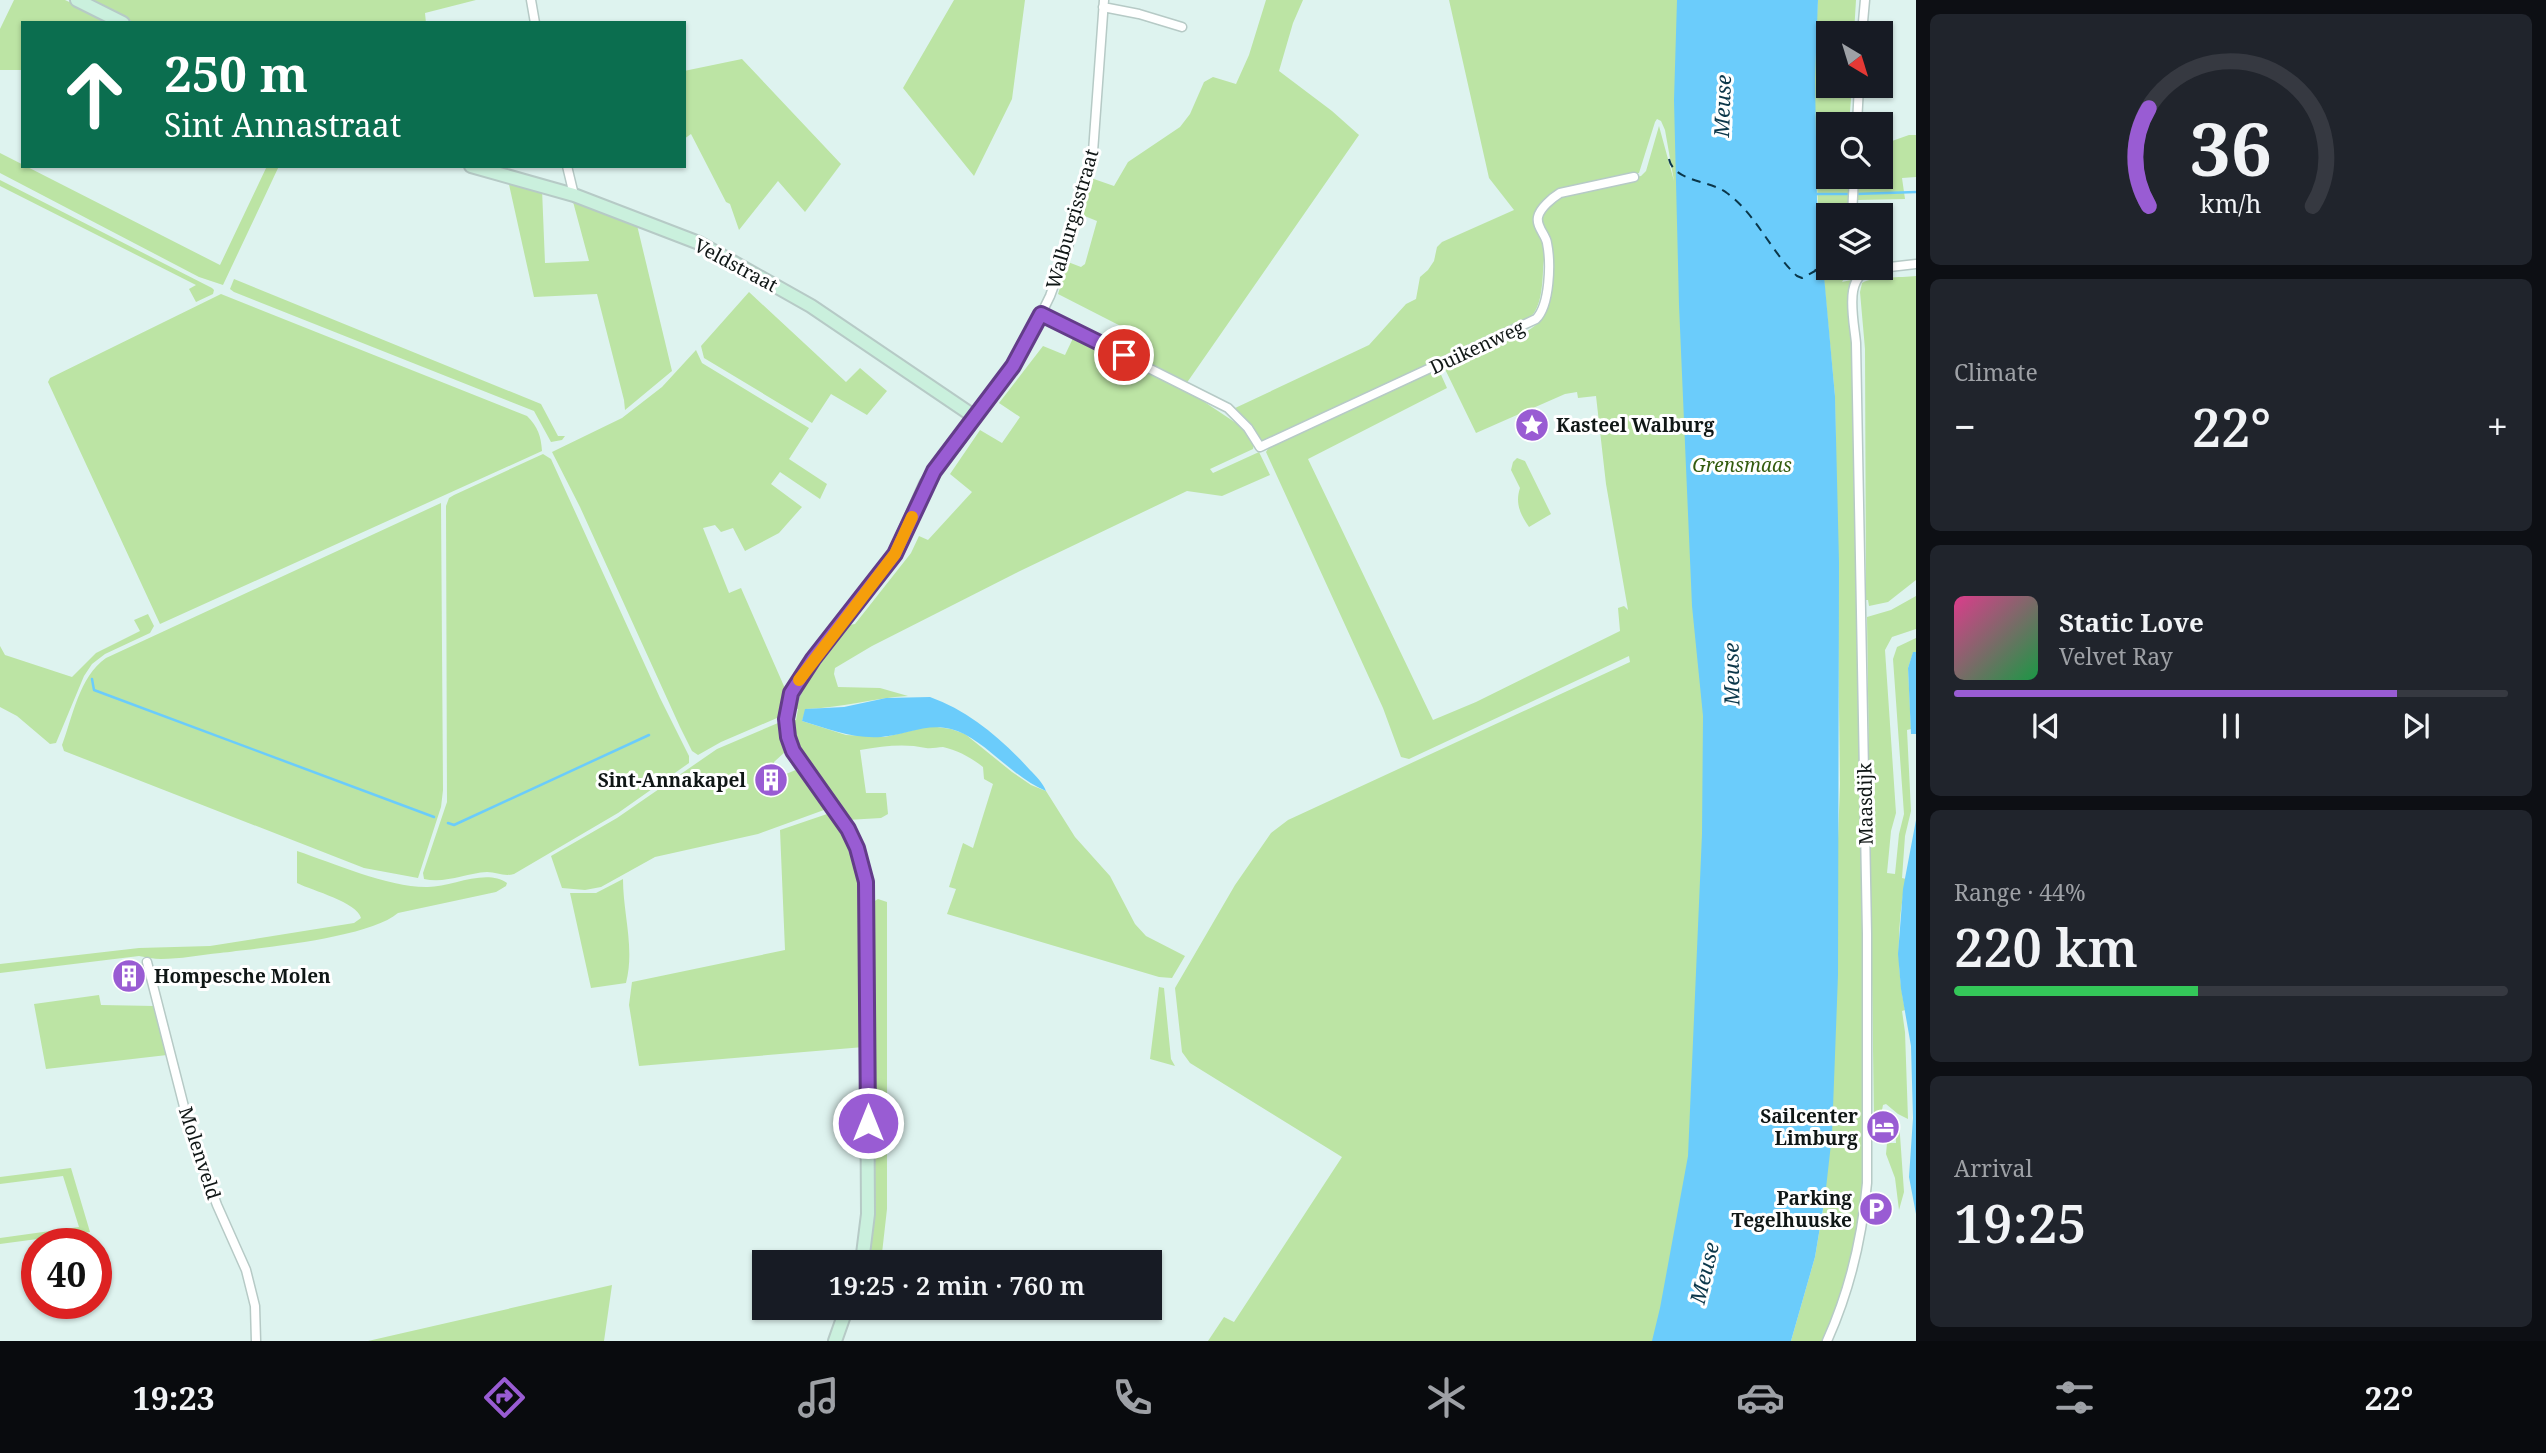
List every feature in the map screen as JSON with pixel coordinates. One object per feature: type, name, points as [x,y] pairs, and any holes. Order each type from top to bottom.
[{"type":"street","points":[[77,0],[119,21]]},
{"type":"street","points":[[531,0],[535,21]]},
{"type":"street","points":[[1863,21],[1865,0]]},
{"type":"street","points":[[1104,4],[1181,27]]},
{"type":"street","name":"Walburgisstraat","points":[[975,417],[1013,366],[1041,314],[1068,247],[1094,152],[1104,4]]},
{"type":"street","name":"Veldstraat","points":[[478,168],[574,195],[699,243],[811,306],[975,417]]},
{"type":"street","points":[[567,168],[574,195]]},
{"type":"street","name":"Duikenweg","points":[[1041,314],[1228,408],[1248,428],[1260,447],[1536,319],[1545,303],[1548,281],[1548,244],[1538,222],[1540,212],[1560,193],[1633,177]]},
{"type":"street","points":[[1893,266],[1916,264]]},
{"type":"street","name":"Maasdijk","points":[[1827,1341],[1843,1307],[1856,1261],[1862,1234],[1867,1183],[1864,737],[1857,381],[1852,292],[1857,280]]},
{"type":"street","points":[[864,1250],[868,1214],[868,897],[857,848],[848,829],[794,754],[788,737],[786,710],[791,693],[808,666],[895,554],[934,471],[975,417]]},
{"type":"street","name":"Molenveld","points":[[147,962],[191,1134],[217,1205],[246,1270],[255,1306],[256,1341]]},
{"type":"street","points":[[835,1341],[842,1320]]},
{"type":"green space","points":[[14,0],[65,0],[111,21],[21,21],[21,70],[0,70],[0,29]]},
{"type":"green space","points":[[89,0],[476,0],[425,13],[426,21],[131,21]]},
{"type":"green space","points":[[954,0],[1025,0],[1012,99],[974,176],[903,88]]},
{"type":"green space","points":[[1266,0],[1303,0],[1293,23],[1279,71],[1359,135],[1186,384],[1139,360],[1148,340],[1058,294],[1068,262],[1081,267],[1085,264],[1097,221],[1082,215],[1091,178],[1114,186],[1128,162],[1180,127],[1190,114],[1204,82],[1213,77],[1236,84],[1249,55]]},
{"type":"green space","points":[[1449,0],[1750,0],[1747,31],[1756,298],[1799,434],[1813,687],[1816,818],[1806,954],[1786,1092],[1775,1229],[1750,1341],[1208,1341],[1224,1317],[1234,1322],[1342,1157],[1190,1063],[1182,1052],[1175,988],[1235,885],[1271,833],[1288,820],[1630,662],[1629,656],[1409,759],[1401,757],[1383,708],[1266,452],[1269,447],[1438,368],[1447,388],[1308,459],[1433,720],[1476,702],[1620,631],[1618,608],[1624,606],[1628,610],[1606,484],[1596,396],[1578,398],[1577,392],[1565,394],[1476,433],[1443,365],[1518,336],[1538,323],[1543,316],[1551,285],[1552,252],[1550,240],[1539,219],[1545,207],[1555,198],[1563,193],[1641,176],[1646,171],[1659,126],[1674,181],[1661,121],[1657,119],[1655,122],[1639,173],[1568,188],[1551,197],[1538,210],[1536,220],[1545,244],[1542,287],[1536,309],[1524,323],[1488,337],[1264,441],[1258,441],[1233,409],[1369,345],[1406,304],[1416,299],[1420,277],[1434,261],[1437,247],[1442,242],[1514,210],[1489,178]]},
{"type":"green space","points":[[1818,0],[1856,0],[1855,21],[1817,21]]},
{"type":"green space","points":[[1816,42],[1816,98],[1851,98],[1850,112],[1816,112],[1816,157],[1815,126]]},
{"type":"green space","points":[[742,59],[841,164],[805,212],[778,181],[739,230],[730,204],[726,202],[691,134],[686,138],[686,71]]},
{"type":"green space","points":[[1916,135],[1916,177],[1902,178],[1905,199],[1857,200],[1857,189],[1893,189],[1893,141]]},
{"type":"green space","points":[[0,153],[21,164],[21,168],[29,168],[220,265],[266,168],[278,168],[223,285],[199,277],[0,173]]},
{"type":"green space","points":[[0,180],[212,288],[213,294],[196,302],[189,289],[196,285],[0,186]]},
{"type":"green space","points":[[508,180],[542,189],[545,263],[589,261],[572,198],[636,221],[672,371],[625,410],[597,294],[534,297]]},
{"type":"green space","points":[[1817,189],[1849,189],[1849,203],[1818,203]]},
{"type":"green space","points":[[1916,276],[1916,580],[1888,602],[1869,606],[1866,600],[1865,349],[1860,292],[1862,283],[1893,280],[1893,277]]},
{"type":"green space","points":[[234,279],[541,404],[558,436],[565,436],[562,440],[551,442],[534,411],[234,292],[230,289]]},
{"type":"green space","points":[[1824,280],[1851,280],[1865,1142],[1861,1216],[1847,1283],[1824,1341],[1791,1341],[1815,1257],[1825,1197],[1840,784],[1835,396]]},
{"type":"green space","points":[[749,292],[846,382],[860,368],[887,391],[867,415],[831,394],[812,423],[704,358],[701,346]]},
{"type":"green space","points":[[221,294],[527,416],[538,432],[542,451],[160,624],[48,382],[50,378]]},
{"type":"green space","points":[[1075,334],[1188,391],[1245,429],[1254,443],[1253,449],[1210,469],[1213,473],[1259,452],[1270,475],[1222,496],[1187,491],[872,646],[835,668],[838,687],[880,688],[908,696],[806,709],[802,721],[846,735],[885,737],[930,726],[965,734],[1012,772],[1046,791],[1075,837],[1110,876],[1135,924],[1146,936],[1185,956],[1172,978],[1159,977],[947,914],[956,889],[949,887],[963,843],[973,848],[993,784],[984,779],[983,767],[954,750],[943,747],[894,746],[860,750],[866,793],[886,793],[888,814],[881,818],[847,820],[813,774],[796,745],[791,720],[796,720],[798,709],[793,708],[802,686],[844,626],[855,624],[911,553],[919,536],[928,540],[972,492],[950,474],[980,430],[1002,443],[1020,417],[999,403],[1043,346],[1065,355]]},
{"type":"green space","points":[[696,350],[702,363],[809,428],[789,459],[827,484],[820,499],[780,472],[771,484],[802,507],[779,533],[745,551],[733,528],[721,532],[715,525],[703,528],[729,593],[741,588],[787,693],[777,718],[698,755],[692,751],[680,727],[580,507],[552,452],[622,418],[662,387]]},
{"type":"green space","points":[[543,454],[551,459],[689,756],[689,763],[618,813],[514,874],[487,872],[440,880],[424,879],[423,873],[447,802],[446,506],[449,498],[454,495]]},
{"type":"green space","points":[[1517,458],[1525,461],[1551,514],[1529,527],[1519,508],[1520,488],[1511,470]]},
{"type":"green space","points":[[441,503],[443,790],[441,807],[418,878],[364,868],[64,751],[62,745],[83,686],[106,658]]},
{"type":"green space","points":[[1916,596],[1916,629],[1892,637],[1885,650],[1896,813],[1891,831],[1887,873],[1895,874],[1904,814],[1893,659],[1897,647],[1916,638],[1916,652],[1913,653],[1908,668],[1911,729],[1907,730],[1911,811],[1905,836],[1902,878],[1906,879],[1899,945],[1905,1010],[1902,1011],[1908,1119],[1886,1104],[1883,1105],[1880,1120],[1874,1121],[1867,617],[1891,610]]},
{"type":"green space","points":[[148,614],[154,626],[150,633],[105,654],[92,664],[84,676],[56,743],[50,744],[17,716],[0,707],[0,646],[5,655],[72,677],[96,653],[140,631],[134,620]]},
{"type":"green space","points":[[778,723],[786,751],[774,762],[774,772],[763,785],[769,789],[779,777],[798,769],[826,804],[824,810],[758,834],[655,857],[601,887],[585,890],[562,888],[551,856],[617,818],[717,749]]},
{"type":"green space","points":[[830,813],[836,817],[860,871],[864,1047],[639,1066],[629,1005],[632,982],[785,950],[780,830]]},
{"type":"green space","points":[[297,851],[362,874],[413,886],[437,886],[489,877],[507,883],[496,892],[398,913],[384,922],[364,929],[313,940],[183,958],[158,959],[139,956],[0,973],[0,964],[139,948],[210,946],[354,923],[361,918],[358,912],[343,902],[297,883]]},
{"type":"green space","points":[[623,879],[629,944],[626,983],[591,988],[570,893],[596,893]]},
{"type":"green space","points":[[878,899],[887,902],[887,1209],[882,1250],[870,1250],[873,902]]},
{"type":"green space","points":[[1159,987],[1164,988],[1171,1059],[1175,1066],[1150,1059]]},
{"type":"green space","points":[[99,995],[101,1005],[154,1006],[167,1055],[46,1069],[34,1004]]},
{"type":"green space","points":[[1887,1111],[1899,1121],[1904,1192],[1899,1210],[1895,1178],[1886,1154],[1887,1143],[1896,1143],[1895,1121],[1884,1120]]},
{"type":"green space","points":[[71,1168],[89,1228],[72,1228],[79,1227],[63,1176],[0,1184],[0,1177]]},
{"type":"green space","points":[[21,1235],[21,1241],[0,1244],[0,1238]]},
{"type":"green space","points":[[612,1285],[604,1341],[368,1341]]},
{"type":"water","name":"Grensmaas","points":[[1677,0],[1818,0],[1815,78],[1816,280],[1824,280],[1835,396],[1839,562],[1838,975],[1832,1135],[1825,1197],[1815,1257],[1791,1341],[1652,1341],[1688,1156],[1702,834],[1703,716],[1692,606],[1679,305],[1674,100]]},
{"type":"water","points":[[1913,652],[1916,652],[1916,734],[1911,734],[1908,668]]},
{"type":"water","points":[[930,697],[958,710],[996,737],[1037,777],[1046,791],[1021,777],[974,740],[951,729],[933,727],[871,737],[841,733],[802,721],[805,709],[844,707],[886,698]]},
{"type":"water","points":[[1916,820],[1916,1214],[1909,1177],[1913,1118],[1911,1046],[1898,954],[1903,889]]},
{"type":"waterway","points":[[1856,194],[1916,192]]},
{"type":"waterway","points":[[1814,194],[1850,194]]},
{"type":"waterway","points":[[92,679],[94,690],[434,817]]},
{"type":"waterway","points":[[448,823],[454,825],[649,735]]},
{"type":"ferry route","points":[[1669,159],[1678,172],[1720,189],[1747,211],[1797,276],[1802,278],[1816,269]]},
{"type":"slow traffic","points":[[799,680],[895,554],[912,517]]},
{"type":"place","name":"Kasteel Walburg","points":[[1532,425]]},
{"type":"place","name":"Sint-Annakapel","points":[[771,780]]},
{"type":"place","name":"Hompesche Molen","points":[[129,976]]},
{"type":"place","name":"Sailcenter Limburg","points":[[1883,1127]]},
{"type":"place","name":"Parking Tegelhuuske","points":[[1876,1209]]},
{"type":"route","points":[[868,1123],[866,882],[857,848],[848,829],[793,751],[786,719],[791,693],[813,659],[895,554],[926,484],[1013,366],[1041,314],[1124,355]]},
{"type":"water label","name":"Meuse","points":[[1722,106]]},
{"type":"water label","name":"Meuse","points":[[1731,674]]},
{"type":"water label","name":"Meuse","points":[[1704,1273]]}]
